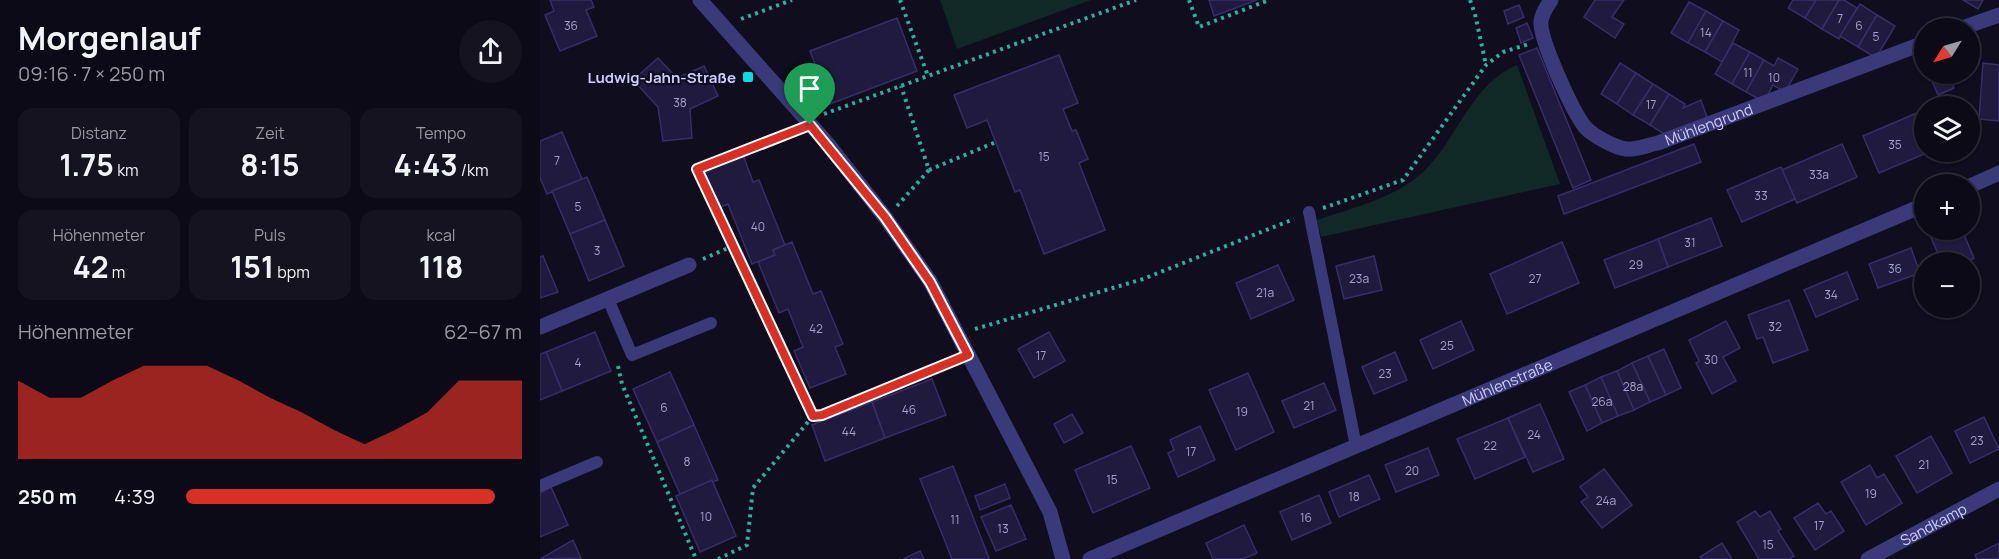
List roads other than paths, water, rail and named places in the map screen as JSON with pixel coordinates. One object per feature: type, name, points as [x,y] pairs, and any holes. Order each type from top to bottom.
[{"type":"street","points":[[700,0],[810,125],[885,217],[930,282],[1050,512],[1063,559]]},
{"type":"street","name":"Mühlengrund","points":[[1551,0],[1541,22],[1544,39],[1572,106],[1586,128],[1607,142],[1626,149],[1658,143],[1914,47]]},
{"type":"street","points":[[1980,22],[1999,15]]},
{"type":"street","points":[[1980,182],[1999,173]]},
{"type":"street","name":"Mühlenstraße","points":[[1090,559],[1914,209]]},
{"type":"street","points":[[540,327],[689,265]]},
{"type":"street","name":"Sandkamp","points":[[1868,559],[1999,489]]},
{"type":"lane","points":[[1309,212],[1356,446]]},
{"type":"lane","points":[[608,299],[632,355],[711,323]]},
{"type":"lane","points":[[540,486],[597,462]]},
{"type":"place","name":"Ludwig-Jahn-Straße","points":[[748,77]]}]
